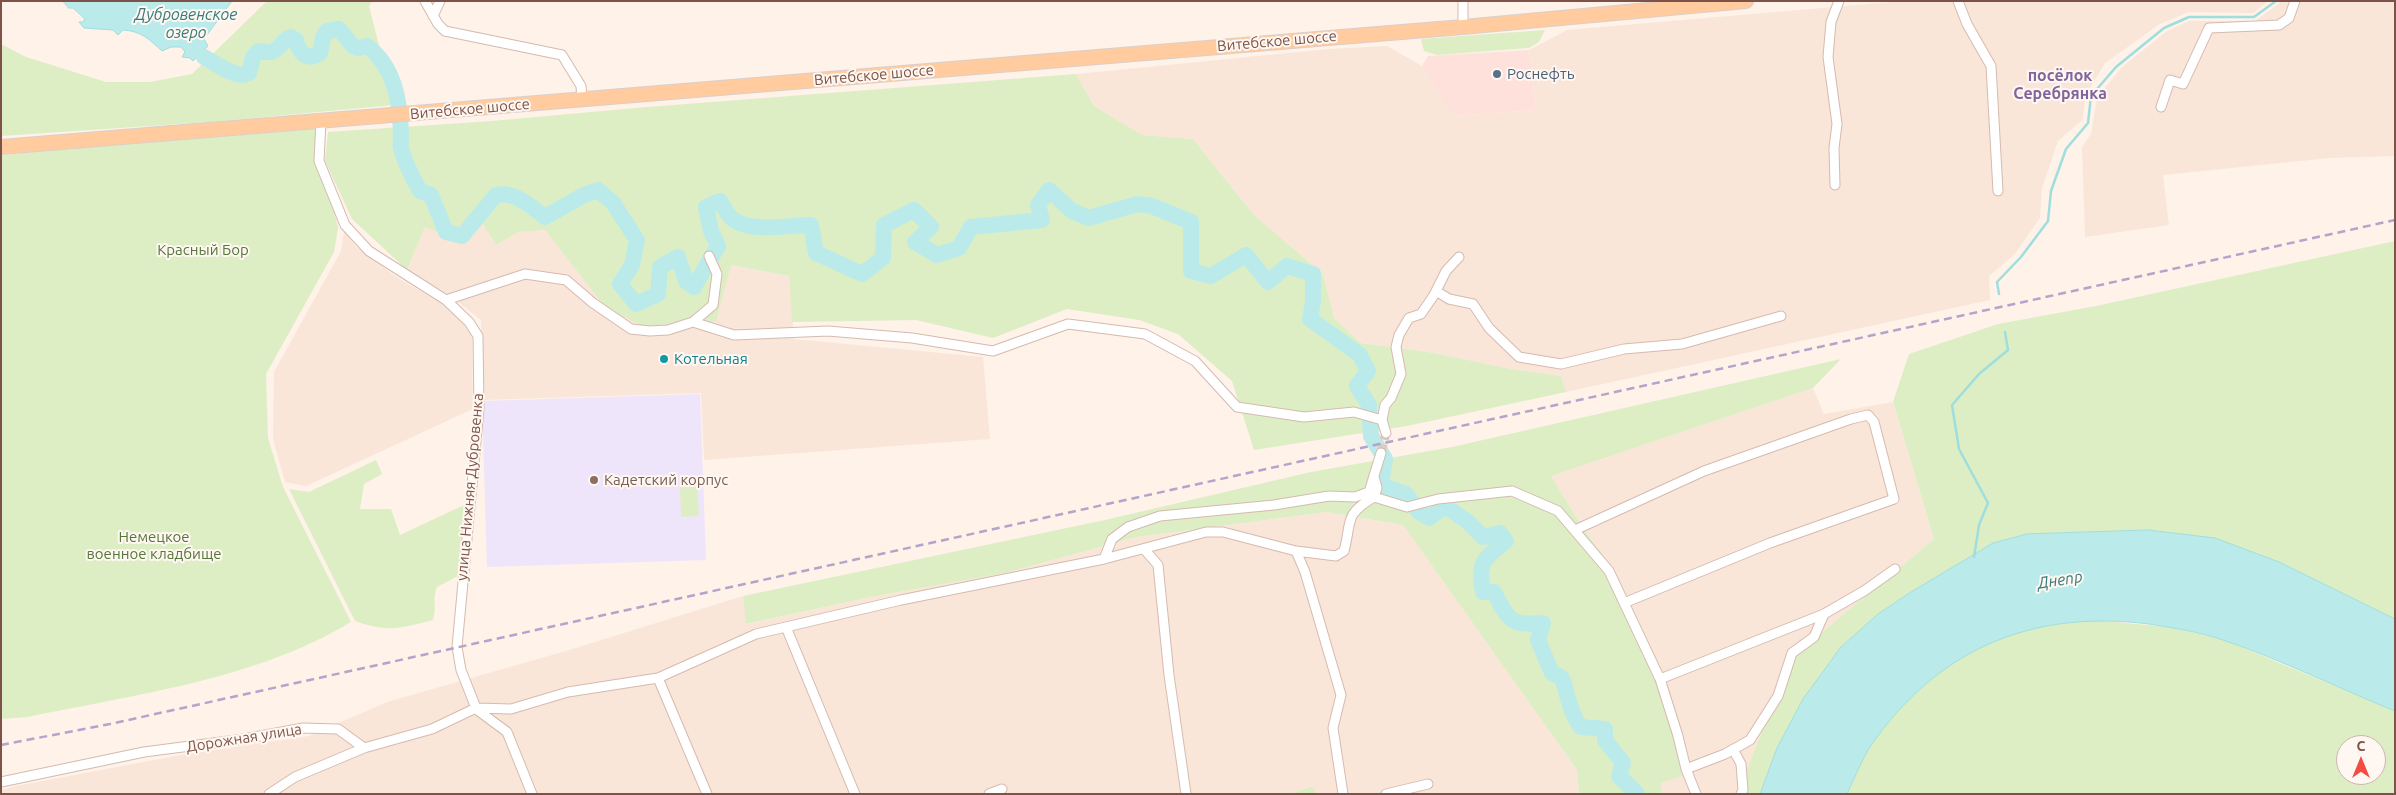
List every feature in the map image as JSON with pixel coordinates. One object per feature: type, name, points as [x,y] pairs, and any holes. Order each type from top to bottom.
[{"type":"main road","name":"Витебское шоссе","points":[[1,148],[1463,27],[1746,1]]},
{"type":"street","points":[[424,1],[445,31],[562,55],[581,86],[582,100]]},
{"type":"street","points":[[433,16],[440,1]]},
{"type":"street","points":[[1463,1],[1463,27]]},
{"type":"street","points":[[1835,185],[1834,148],[1836,124],[1828,56],[1831,22],[1839,1]]},
{"type":"street","points":[[1958,1],[1959,8],[1971,32],[1991,66],[1998,191]]},
{"type":"street","points":[[2161,107],[2170,80],[2183,84],[2209,28],[2279,25],[2289,18],[2295,1]]},
{"type":"street","name":"улица Нижняя Дубровенка","points":[[321,121],[319,161],[345,226],[369,251],[446,300],[470,322],[478,336],[479,408],[457,647],[461,670],[476,708]]},
{"type":"street","points":[[446,300],[526,274],[566,280],[593,303],[631,328],[650,332],[668,330],[693,322],[713,305],[717,274],[709,256]]},
{"type":"street","points":[[1386,432],[1382,420],[1385,405],[1391,398],[1401,374],[1396,347],[1399,335],[1409,318],[1421,314],[1446,271],[1459,258]]},
{"type":"street","points":[[1436,291],[1450,299],[1473,304],[1488,328],[1519,357],[1561,364],[1624,349],[1682,344],[1781,316]]},
{"type":"street","points":[[693,322],[734,335],[828,331],[912,338],[994,351],[1068,324],[1145,334],[1195,361],[1237,407],[1304,417],[1354,412],[1382,420]]},
{"type":"street","points":[[1575,530],[1704,471],[1851,419],[1868,415],[1874,422],[1894,499],[1770,543],[1624,603]]},
{"type":"street","points":[[1104,559],[1112,539],[1128,527],[1160,516],[1274,505],[1330,496],[1355,497],[1369,492],[1381,452]]},
{"type":"street","points":[[269,794],[295,777],[364,748],[432,729],[476,708],[511,709],[568,692],[658,678],[756,634],[901,600],[1104,559],[1206,532],[1223,532],[1296,551],[1336,556],[1344,551],[1347,531],[1357,507],[1374,497],[1377,488],[1374,477]]},
{"type":"street","points":[[1374,497],[1407,507],[1438,499],[1512,491],[1558,511],[1609,571],[1660,679],[1686,769],[1696,794]]},
{"type":"street","points":[[1144,549],[1158,565],[1169,675],[1186,794]]},
{"type":"street","points":[[1296,551],[1310,590],[1341,695],[1333,728],[1342,794]]},
{"type":"street","points":[[1660,679],[1824,614],[1864,591],[1895,569]]},
{"type":"street","points":[[1686,769],[1750,740],[1778,696],[1792,653],[1814,637],[1824,614]]},
{"type":"street","points":[[786,627],[854,794]]},
{"type":"street","points":[[658,678],[707,794]]},
{"type":"street","points":[[476,708],[507,732],[532,794]]},
{"type":"street","name":"Дорожная улица","points":[[1,782],[144,752],[244,739],[303,728],[338,729],[364,748]]},
{"type":"street","points":[[1733,749],[1741,764],[1743,790],[1741,794]]},
{"type":"street","points":[[1386,794],[1413,791],[1428,784]]},
{"type":"street","points":[[988,794],[1002,790]]},
{"type":"shaded area","points":[[1903,1],[2268,1],[2253,13],[2189,12],[2160,24],[2105,63],[2086,95],[2082,120],[2058,141],[2042,188],[2040,218],[2015,254],[1989,276],[1990,300],[1566,392],[1561,376],[1506,368],[1435,353],[1361,343],[1334,318],[1323,274],[1254,215],[1193,139],[1142,135],[1094,106],[1076,74],[1329,49],[1387,46],[1422,66],[1454,116],[1536,110],[1529,50],[1567,30]]},
{"type":"shaded area","points":[[2282,1],[2395,1],[2395,156],[2330,158],[2163,175],[2169,225],[2085,237],[2082,147],[2091,134],[2097,98],[2122,67],[2167,31],[2189,21],[2255,21]]},
{"type":"shaded area","points":[[1529,50],[1536,110],[1453,116],[1422,66],[1428,56]]},
{"type":"shaded area","points":[[482,223],[496,245],[519,232],[545,230],[604,306],[731,265],[789,276],[794,339],[983,357],[990,439],[704,460],[701,393],[482,400],[481,320],[445,292],[407,270],[425,227]]},
{"type":"shaded area","points":[[344,231],[355,246],[395,276],[447,307],[459,318],[472,336],[473,409],[306,486],[285,482],[273,439],[274,372],[341,251]]},
{"type":"shaded area","points":[[1813,388],[1824,414],[1893,402],[1934,539],[1792,657],[1737,794],[1662,794],[1660,783],[1690,773],[1610,565],[1580,523],[1551,476]]},
{"type":"shaded area","name":"Кадетский корпус","points":[[700,394],[706,560],[487,567],[482,401]]},
{"type":"shaded area","points":[[1327,512],[1403,525],[1577,770],[1579,794],[1317,794],[1311,786],[1289,794],[1,794],[1,790],[16,786],[175,756],[309,736],[387,702],[566,651],[743,596],[747,624],[871,597],[1005,573],[1137,537]]},
{"type":"green space","points":[[267,1],[373,1],[369,6],[394,105],[210,122],[1,136],[1,44],[26,57],[106,82],[150,82],[192,74]]},
{"type":"green space","points":[[1545,30],[1539,42],[1529,48],[1437,55],[1424,51],[1421,39]]},
{"type":"green space","points":[[1076,74],[1094,106],[1142,135],[1193,139],[1254,215],[1323,274],[1334,318],[1361,343],[1435,353],[1506,368],[1561,376],[1566,392],[1407,426],[1254,450],[1232,381],[1178,334],[1139,320],[1067,309],[993,338],[916,320],[792,322],[789,276],[731,265],[716,321],[642,326],[604,306],[545,230],[519,232],[496,245],[482,223],[461,242],[425,227],[407,270],[352,219],[325,161],[328,132],[492,121],[647,107]]},
{"type":"green space","points":[[318,125],[314,159],[332,198],[338,228],[334,252],[266,374],[268,438],[283,487],[351,622],[314,642],[275,658],[194,683],[28,717],[1,719],[1,155]]},
{"type":"green space","points":[[2395,241],[2395,619],[2279,562],[2215,538],[2149,530],[2027,534],[1993,543],[1878,614],[1841,647],[1803,699],[1777,748],[1760,794],[1737,794],[1792,657],[1934,539],[1893,402],[1909,354],[1998,324],[2096,306]]},
{"type":"green space","points":[[1841,359],[1813,388],[1551,476],[1580,523],[1610,565],[1664,674],[1691,773],[1661,783],[1662,794],[1579,794],[1577,770],[1403,525],[1327,512],[1137,537],[1005,573],[871,597],[746,624],[743,596],[1105,520],[1311,472],[1452,447]]},
{"type":"green space","points":[[376,460],[382,474],[364,484],[360,509],[391,509],[400,535],[464,505],[458,576],[437,587],[433,620],[394,628],[377,627],[355,621],[289,489],[309,492]]},
{"type":"green space","points":[[697,486],[699,516],[681,517],[680,487]]},
{"type":"green space","points":[[2093,620],[2168,627],[2222,639],[2395,711],[2395,794],[1847,794],[1864,757],[1877,736],[1915,693],[1930,680],[1962,656],[1996,639],[2056,624]]},
{"type":"green space","points":[[1312,786],[1317,794],[1289,794]]},
{"type":"water","name":"Дубровенское озеро","points":[[63,1],[232,1],[204,39],[208,46],[193,61],[190,58],[182,57],[185,52],[181,47],[171,47],[162,51],[149,39],[135,32],[123,30],[118,35],[113,30],[84,28],[79,22],[83,22],[85,19],[73,8],[69,8]]},
{"type":"water","name":"Днепр","points":[[2148,530],[2215,538],[2279,562],[2395,619],[2395,711],[2267,656],[2205,635],[2149,624],[2108,621],[2069,623],[2032,629],[1996,641],[1963,657],[1932,679],[1904,705],[1872,743],[1860,764],[1847,794],[1760,794],[1777,748],[1803,699],[1841,647],[1878,614],[1993,543],[2027,534]]},
{"type":"waterway","points":[[1999,294],[1997,282],[2021,257],[2048,221],[2051,191],[2066,149],[2088,123],[2091,96],[2116,67],[2164,28],[2189,17],[2254,17],[2276,1]]},
{"type":"waterway","points":[[204,57],[232,73],[244,75],[249,73],[253,57],[259,51],[274,51],[291,37],[296,40],[301,52],[307,56],[315,56],[320,53],[323,37],[327,31],[339,29],[353,46],[358,48],[367,46],[384,63],[397,96],[401,146],[405,160],[420,191],[431,195],[446,232],[462,236],[496,195],[503,194],[516,197],[545,217],[584,195],[598,190],[613,203],[637,240],[632,265],[620,284],[636,304],[658,294],[660,267],[678,257],[686,281],[694,287],[718,246],[711,231],[706,207],[720,201],[730,216],[742,224],[761,227],[811,225],[816,253],[862,274],[883,258],[884,225],[914,210],[931,227],[915,242],[937,255],[959,248],[971,227],[1042,220],[1038,205],[1049,190],[1072,211],[1089,218],[1137,204],[1152,206],[1191,222],[1191,271],[1211,276],[1246,255],[1268,282],[1287,266],[1313,274],[1313,301],[1310,319],[1360,355],[1368,371],[1357,386],[1369,405],[1371,436],[1385,459],[1381,485],[1406,494],[1419,512],[1429,518],[1445,506],[1467,521],[1483,537],[1500,533],[1506,541],[1492,552],[1484,562],[1481,574],[1483,592],[1494,592],[1503,609],[1516,622],[1543,623],[1538,640],[1552,673],[1562,678],[1577,722],[1581,727],[1605,729],[1605,740],[1623,763],[1619,776],[1637,794]]},
{"type":"waterway","points":[[1974,557],[1979,525],[1988,503],[1959,449],[1952,405],[1979,374],[2008,350],[2005,332]]},
{"type":"tunnel","points":[[1381,453],[1386,433]]},
{"type":"railway","points":[[1,745],[110,724],[2395,220]]},
{"type":"place","name":"Роснефть","points":[[1497,74]]},
{"type":"place","name":"Котельная","points":[[664,359]]},
{"type":"place","name":"Кадетский корпус","points":[[594,480]]},
{"type":"district","name":"посёлок Серебрянка","points":[[2060,85]]},
{"type":"park label","name":"Красный Бор","points":[[203,250]]},
{"type":"park label","name":"Немецкое военное кладбище","points":[[154,546]]}]
